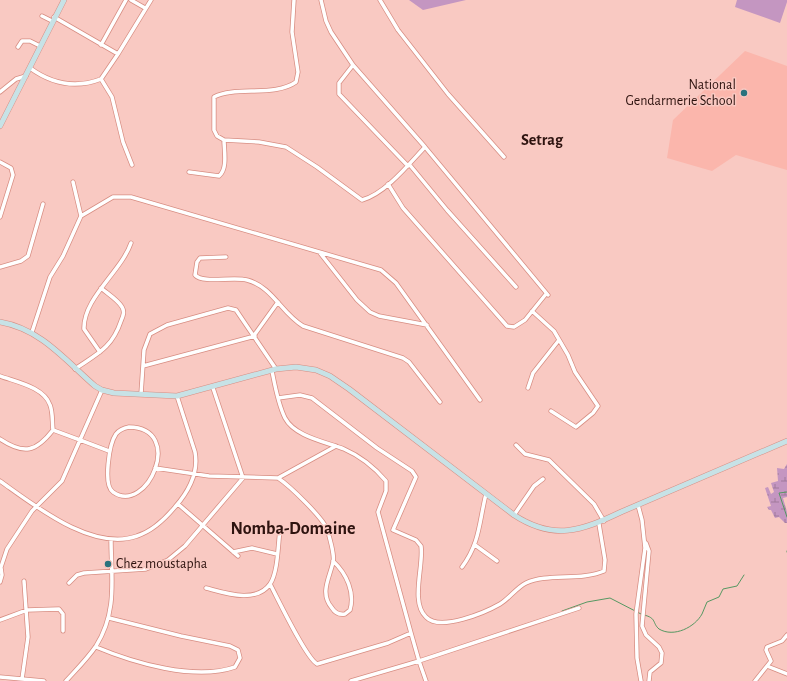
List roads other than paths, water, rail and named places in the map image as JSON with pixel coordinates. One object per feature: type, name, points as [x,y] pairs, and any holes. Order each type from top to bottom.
[{"type":"street","points":[[0,126],[53,19],[64,0]]},
{"type":"street","points":[[101,45],[126,0]]},
{"type":"street","points":[[131,0],[145,8]]},
{"type":"street","points":[[30,68],[45,79],[60,83],[80,83],[101,79],[151,0]]},
{"type":"street","points":[[294,0],[292,32],[298,72],[296,82],[292,86],[276,89],[224,94],[214,97],[214,134],[224,140],[259,142],[286,147],[317,167],[359,200],[370,197],[388,184],[425,147]]},
{"type":"street","points":[[321,0],[326,21],[331,32],[353,65],[425,147],[547,294],[532,311],[514,327],[504,324],[403,208],[388,184]]},
{"type":"street","points":[[380,0],[398,30],[448,94],[504,157]]},
{"type":"street","points":[[42,16],[53,19],[118,54]]},
{"type":"street","points":[[18,47],[22,41],[26,40],[40,46]]},
{"type":"street","points":[[353,65],[339,83],[339,94],[408,165],[516,288]]},
{"type":"street","points":[[0,92],[16,79],[26,76]]},
{"type":"street","points":[[101,79],[112,96],[123,142],[132,165]]},
{"type":"street","points":[[189,172],[219,176],[224,168],[224,140]]},
{"type":"street","points":[[0,162],[11,168],[13,175],[0,217]]},
{"type":"street","points":[[73,182],[81,216]]},
{"type":"street","points":[[32,332],[50,277],[63,256],[81,216],[113,197],[131,197],[320,254],[359,263],[385,272],[396,283],[480,400]]},
{"type":"street","points":[[0,267],[21,261],[28,256],[43,204]]},
{"type":"street","points":[[100,352],[86,333],[83,323],[90,306],[127,254],[131,243]]},
{"type":"street","points":[[320,254],[367,310],[378,316],[427,325]]},
{"type":"street","points":[[226,256],[200,258],[195,268],[195,275],[201,279],[234,278],[255,282],[267,290],[291,318],[304,326],[406,359],[440,402]]},
{"type":"street","points":[[75,368],[109,346],[114,338],[124,312],[120,304],[102,288]]},
{"type":"street","points":[[143,366],[255,335],[278,302]]},
{"type":"street","points":[[141,394],[146,341],[153,330],[197,316],[233,308],[236,310],[255,335],[274,370],[278,398],[285,419],[313,439],[336,446],[352,454],[376,469],[386,481],[386,491],[378,512],[411,633],[426,681]]},
{"type":"street","points":[[532,311],[548,324],[559,340],[575,372],[598,406],[594,413],[576,427],[551,411]]},
{"type":"street","points":[[0,322],[32,332],[42,338],[102,390],[114,393],[177,396],[213,388],[274,370],[303,367],[316,370],[330,376],[514,515],[535,526],[555,530],[578,530],[601,522],[787,441]]},
{"type":"street","points":[[528,388],[533,373],[559,340]]},
{"type":"street","points":[[0,376],[33,389],[45,396],[51,406],[53,430],[44,442],[31,448],[25,449],[8,444],[0,439]]},
{"type":"street","points":[[213,388],[243,478]]},
{"type":"street","points":[[0,582],[2,576],[0,569],[7,549],[36,506],[51,494],[62,481],[102,390]]},
{"type":"street","points":[[0,481],[36,506],[76,529],[111,539],[127,538],[145,533],[162,520],[178,504],[195,475],[197,460],[177,396]]},
{"type":"street","points":[[278,398],[306,396],[316,400],[378,448],[412,471],[416,477],[393,530],[416,540],[421,546],[419,599],[423,613],[431,620],[450,622],[488,610],[500,604],[517,589],[529,582],[590,575],[604,571],[605,560],[601,522],[594,504],[549,460],[525,454],[516,445]]},
{"type":"street","points":[[129,426],[144,429],[150,433],[157,445],[158,460],[142,491],[135,494],[119,495],[112,492],[109,486],[109,451],[116,434],[122,429],[129,426]]},
{"type":"street","points":[[53,430],[109,451]]},
{"type":"street","points":[[155,468],[195,475],[243,478],[278,478],[336,446]]},
{"type":"street","points":[[69,583],[77,575],[84,573],[146,569],[160,564],[185,546],[243,478]]},
{"type":"street","points":[[278,478],[286,484],[324,523],[328,532],[334,561],[342,570],[352,596],[350,610],[345,614],[338,614],[333,610],[326,595],[328,576],[334,561]]},
{"type":"street","points":[[514,515],[534,486],[543,479]]},
{"type":"street","points":[[462,567],[475,545],[480,530],[486,494]]},
{"type":"street","points":[[178,504],[238,556]]},
{"type":"street","points":[[638,505],[641,513],[645,542],[645,557],[637,612],[637,658],[641,681]]},
{"type":"street","points":[[206,588],[232,595],[246,596],[260,592],[270,584],[274,571],[280,530]]},
{"type":"street","points":[[66,681],[96,647],[109,618],[112,597],[111,539]]},
{"type":"street","points":[[645,542],[649,551],[642,613],[643,631],[659,647],[662,658],[661,663],[650,672],[650,681]]},
{"type":"street","points":[[475,545],[497,561]]},
{"type":"street","points":[[233,552],[252,548],[277,554]]},
{"type":"street","points":[[22,679],[28,636],[24,581]]},
{"type":"street","points":[[270,584],[310,658],[317,664],[388,643],[411,633]]},
{"type":"street","points":[[351,681],[419,661],[579,608]]},
{"type":"street","points":[[0,620],[27,610],[61,610],[63,614],[63,631]]},
{"type":"street","points":[[96,647],[141,664],[179,671],[224,670],[235,666],[240,658],[238,650],[230,646],[181,636],[109,618]]},
{"type":"street","points":[[756,681],[771,661],[766,647],[782,641],[787,635]]},
{"type":"street","points":[[767,666],[787,674]]},
{"type":"street","points":[[0,677],[44,681]]},
{"type":"waterway","points":[[787,492],[779,493],[787,517]]},
{"type":"waterway","points":[[644,615],[653,619],[659,629],[671,632],[684,630],[699,619],[707,602],[719,597],[723,589],[737,586],[744,575]]},
{"type":"waterway","points":[[562,611],[587,602],[610,598],[641,614]]},
{"type":"place","name":"National Gendarmerie School","points":[[744,93]]},
{"type":"place","name":"Chez moustapha","points":[[108,564]]},
{"type":"district","name":"Setrag","points":[[542,140]]},
{"type":"district","name":"Nomba-Domaine","points":[[293,529]]}]
